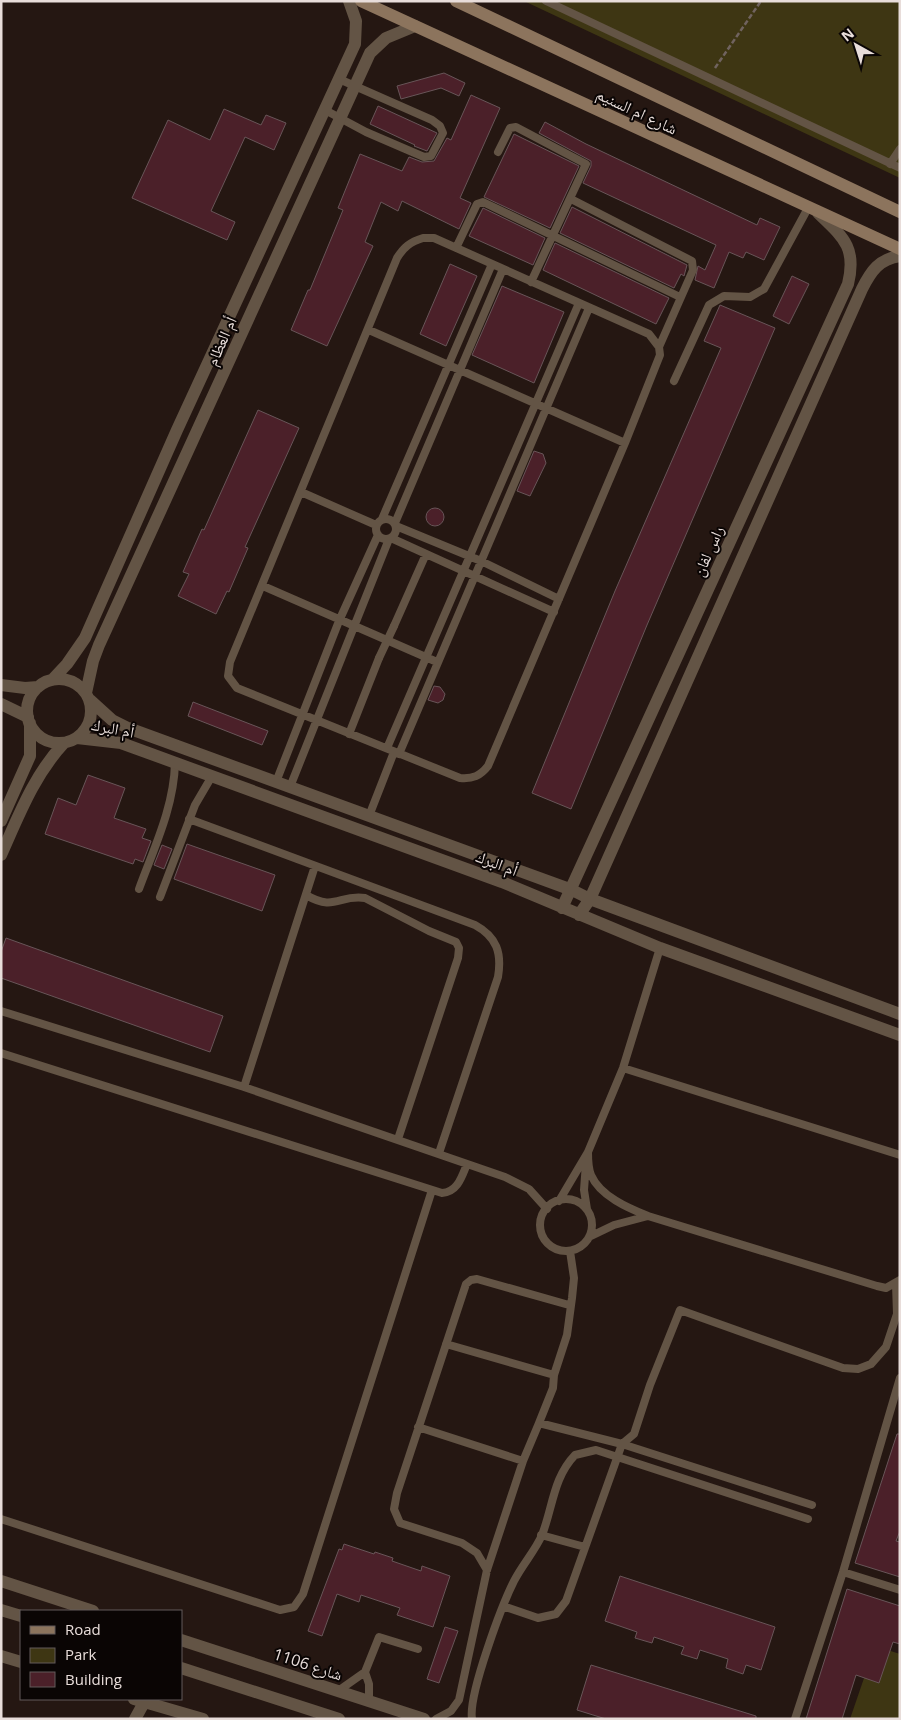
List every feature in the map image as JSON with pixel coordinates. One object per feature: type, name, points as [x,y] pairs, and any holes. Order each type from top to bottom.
[{"type":"main road","name":"شارع ام السنيم","points":[[361,1],[900,249]]},
{"type":"main road","name":"شارع ام السنيم","points":[[456,1],[900,212]]},
{"type":"street","name":"أم العظام","points":[[52,680],[67,664],[85,638],[177,430],[355,44],[356,21],[349,1]]},
{"type":"street","name":"أم العظام","points":[[88,697],[93,661],[99,646],[370,53],[378,43],[396,32],[415,26]]},
{"type":"street","name":"راس لفان","points":[[562,908],[572,890],[848,284],[852,266],[850,250],[840,235],[813,210]]},
{"type":"street","name":"راس لفان","points":[[579,915],[590,899],[862,289],[876,266],[890,258],[900,256]]},
{"type":"street","points":[[177,430],[195,438]]},
{"type":"street","points":[[1,685],[38,687],[52,680],[71,681],[88,697],[91,714],[87,728],[77,738],[64,743],[55,743],[40,737],[29,720],[1,704]]},
{"type":"street","points":[[1,821],[30,756],[28,704],[38,687]]},
{"type":"street","name":"أم البرك","points":[[88,697],[112,720],[128,728],[508,866],[572,890],[590,899],[900,1014]]},
{"type":"street","name":"أم البرك","points":[[77,738],[121,743],[502,882],[660,948],[900,1036]]},
{"type":"street","points":[[1,855],[26,799],[45,766],[64,743]]},
{"type":"street","points":[[502,882],[508,875],[508,866]]},
{"type":"street","points":[[1,1581],[90,1610]]},
{"type":"street","points":[[1,1610],[20,1616]]},
{"type":"street","name":"شارع 1106","points":[[182,1640],[424,1719]]},
{"type":"street","points":[[1,1656],[20,1662]]},
{"type":"street","points":[[182,1668],[339,1719]]},
{"type":"street","points":[[182,1676],[203,1674]]},
{"type":"street","points":[[135,1719],[141,1700],[202,1719]]},
{"type":"lane","points":[[546,1],[556,3],[708,78],[900,168]]},
{"type":"lane","points":[[325,110],[424,157],[431,156],[436,149],[443,133],[440,126],[432,120],[339,79]]},
{"type":"lane","points":[[498,152],[507,131],[512,126],[584,161],[586,168],[531,282]]},
{"type":"lane","points":[[890,164],[900,149]]},
{"type":"lane","points":[[571,199],[689,258],[693,263],[693,270],[659,347],[658,364],[625,444],[488,766],[483,773],[476,777],[460,778],[316,722],[237,688],[228,676],[230,662],[403,248],[412,241],[434,238],[649,334],[659,347]]},
{"type":"lane","points":[[456,248],[477,204],[481,202],[680,297]]},
{"type":"lane","points":[[674,381],[709,305],[724,296],[750,298],[764,289],[813,210]]},
{"type":"lane","points":[[276,782],[339,621],[378,535],[379,522],[492,264]]},
{"type":"lane","points":[[290,787],[390,538],[396,533],[395,525],[503,269]]},
{"type":"lane","points":[[369,816],[394,751],[426,657],[579,303]]},
{"type":"lane","points":[[394,751],[438,662],[589,308]]},
{"type":"lane","points":[[369,330],[625,444]]},
{"type":"lane","points":[[301,492],[379,522],[389,519],[395,525],[481,561],[559,599]]},
{"type":"lane","points":[[378,535],[383,539],[390,538],[554,612]]},
{"type":"lane","points":[[349,734],[379,658],[426,554]]},
{"type":"lane","points":[[263,586],[339,621],[438,662]]},
{"type":"lane","points":[[139,889],[170,805],[175,763]]},
{"type":"lane","points":[[160,897],[189,819],[212,776]]},
{"type":"lane","points":[[189,819],[476,925],[489,934],[495,942],[500,963],[498,977],[439,1153]]},
{"type":"lane","points":[[244,1087],[315,866]]},
{"type":"lane","points":[[306,895],[325,903],[341,902],[356,896],[365,898],[429,931],[456,942],[459,948],[458,958],[398,1139]]},
{"type":"lane","points":[[648,1216],[614,1225],[589,1237],[578,1248],[570,1251],[554,1248],[542,1234],[541,1222],[547,1209],[559,1201],[588,1152],[623,1068],[660,948]]},
{"type":"lane","points":[[1,1011],[244,1087],[439,1153],[505,1177],[529,1189],[547,1209]]},
{"type":"lane","points":[[1,1053],[442,1193],[454,1189],[467,1164]]},
{"type":"lane","points":[[623,1068],[900,1155]]},
{"type":"lane","points":[[588,1152],[584,1190],[587,1210],[593,1226],[589,1237]]},
{"type":"lane","points":[[504,1606],[538,1618],[556,1614],[566,1602],[622,1444],[634,1434],[650,1385],[680,1310],[843,1368],[858,1369],[871,1364],[886,1346],[897,1314],[898,1282],[886,1288],[877,1286],[648,1216],[624,1206],[594,1181],[590,1173],[588,1152]]},
{"type":"lane","points":[[1,1519],[280,1610],[294,1607],[303,1594],[432,1190]]},
{"type":"lane","points":[[559,1201],[574,1201],[587,1210]]},
{"type":"lane","points":[[436,1719],[451,1712],[459,1700],[487,1570],[523,1462],[553,1388],[554,1375],[567,1335],[569,1305],[574,1278],[570,1251]]},
{"type":"lane","points":[[487,1570],[477,1553],[462,1543],[400,1523],[394,1509],[397,1493],[463,1290],[471,1280],[486,1280],[569,1305]]},
{"type":"lane","points":[[446,1344],[554,1375]]},
{"type":"lane","points":[[795,1719],[843,1572],[900,1378]]},
{"type":"lane","points":[[539,1423],[622,1444],[812,1505]]},
{"type":"lane","points":[[418,1427],[523,1462]]},
{"type":"lane","points":[[472,1719],[474,1690],[514,1580],[541,1535],[559,1477],[575,1455],[596,1450],[808,1519]]},
{"type":"lane","points":[[541,1535],[586,1547]]},
{"type":"lane","points":[[843,1572],[900,1590]]},
{"type":"lane","points":[[338,1691],[365,1672],[379,1637],[418,1649]]},
{"type":"lane","points":[[365,1672],[369,1700]]},
{"type":"path","points":[[708,78],[761,1]]},
{"type":"green space","points":[[524,1],[900,1],[900,178]]},
{"type":"green space","points":[[875,1646],[900,1654],[900,1719],[850,1719]]},
{"type":"building","points":[[444,73],[465,83],[459,96],[441,88],[401,99],[397,86]]},
{"type":"building","points":[[471,95],[500,108],[460,198],[471,203],[459,229],[402,201],[398,211],[381,202],[365,242],[373,246],[327,346],[291,330],[308,290],[310,290],[343,210],[338,208],[360,154],[402,171],[409,157],[422,162],[434,161],[447,138],[451,140]]},
{"type":"building","points":[[378,106],[437,133],[427,151],[370,124]]},
{"type":"building","points":[[224,109],[261,125],[266,115],[286,123],[274,150],[245,137],[211,211],[235,222],[227,240],[132,198],[168,120],[210,140]]},
{"type":"building","points":[[545,122],[586,144],[757,225],[760,218],[780,227],[764,260],[746,252],[743,258],[729,252],[714,288],[695,280],[698,266],[705,270],[716,245],[583,183],[591,166],[591,161],[539,133]]},
{"type":"building","points":[[514,134],[579,166],[550,228],[484,197]]},
{"type":"building","points":[[572,207],[687,265],[684,276],[681,274],[674,288],[560,233]]},
{"type":"building","points":[[483,208],[545,238],[533,265],[469,236]]},
{"type":"building","points":[[555,243],[669,298],[656,324],[543,270]]},
{"type":"building","points":[[450,264],[477,276],[446,346],[420,334]]},
{"type":"building","points":[[792,276],[809,284],[789,324],[773,316]]},
{"type":"building","points":[[502,286],[564,312],[534,383],[472,355]]},
{"type":"building","points":[[720,305],[775,328],[647,625],[571,809],[532,793],[615,591],[721,348],[704,341]]},
{"type":"building","points":[[258,410],[299,428],[245,547],[248,548],[229,592],[227,591],[216,614],[178,596],[189,574],[183,572]]},
{"type":"building","points":[[534,451],[543,454],[546,463],[530,496],[517,491]]},
{"type":"building","points":[[435,508],[441,511],[444,517],[441,523],[435,526],[429,523],[426,517],[429,511]]},
{"type":"building","points":[[434,686],[440,687],[445,694],[443,700],[438,703],[428,700]]},
{"type":"building","points":[[193,702],[268,731],[262,745],[188,716]]},
{"type":"building","points":[[88,775],[125,788],[114,818],[146,829],[142,838],[151,841],[143,862],[135,859],[133,864],[45,834],[58,798],[76,805]]},
{"type":"building","points":[[187,844],[275,875],[262,911],[174,879]]},
{"type":"building","points":[[162,845],[172,849],[164,869],[154,865]]},
{"type":"building","points":[[6,938],[223,1016],[210,1052],[1,978],[1,952]]},
{"type":"building","points":[[897,1434],[900,1434],[900,1531],[896,1541],[900,1542],[900,1577],[855,1563]]},
{"type":"building","points":[[344,1544],[393,1558],[392,1561],[421,1571],[422,1566],[450,1576],[433,1627],[397,1615],[400,1608],[361,1595],[359,1602],[337,1594],[322,1636],[308,1631],[339,1549],[342,1550]]},
{"type":"building","points":[[620,1576],[775,1627],[761,1670],[746,1665],[743,1674],[726,1668],[728,1659],[700,1650],[697,1659],[681,1654],[684,1647],[654,1637],[652,1643],[635,1638],[637,1632],[605,1621]]},
{"type":"building","points":[[847,1589],[900,1606],[900,1644],[893,1642],[879,1683],[856,1675],[842,1719],[806,1719]]},
{"type":"building","points":[[445,1627],[458,1631],[439,1683],[427,1679]]},
{"type":"building","points":[[591,1665],[756,1716],[756,1719],[606,1719],[577,1710]]}]
